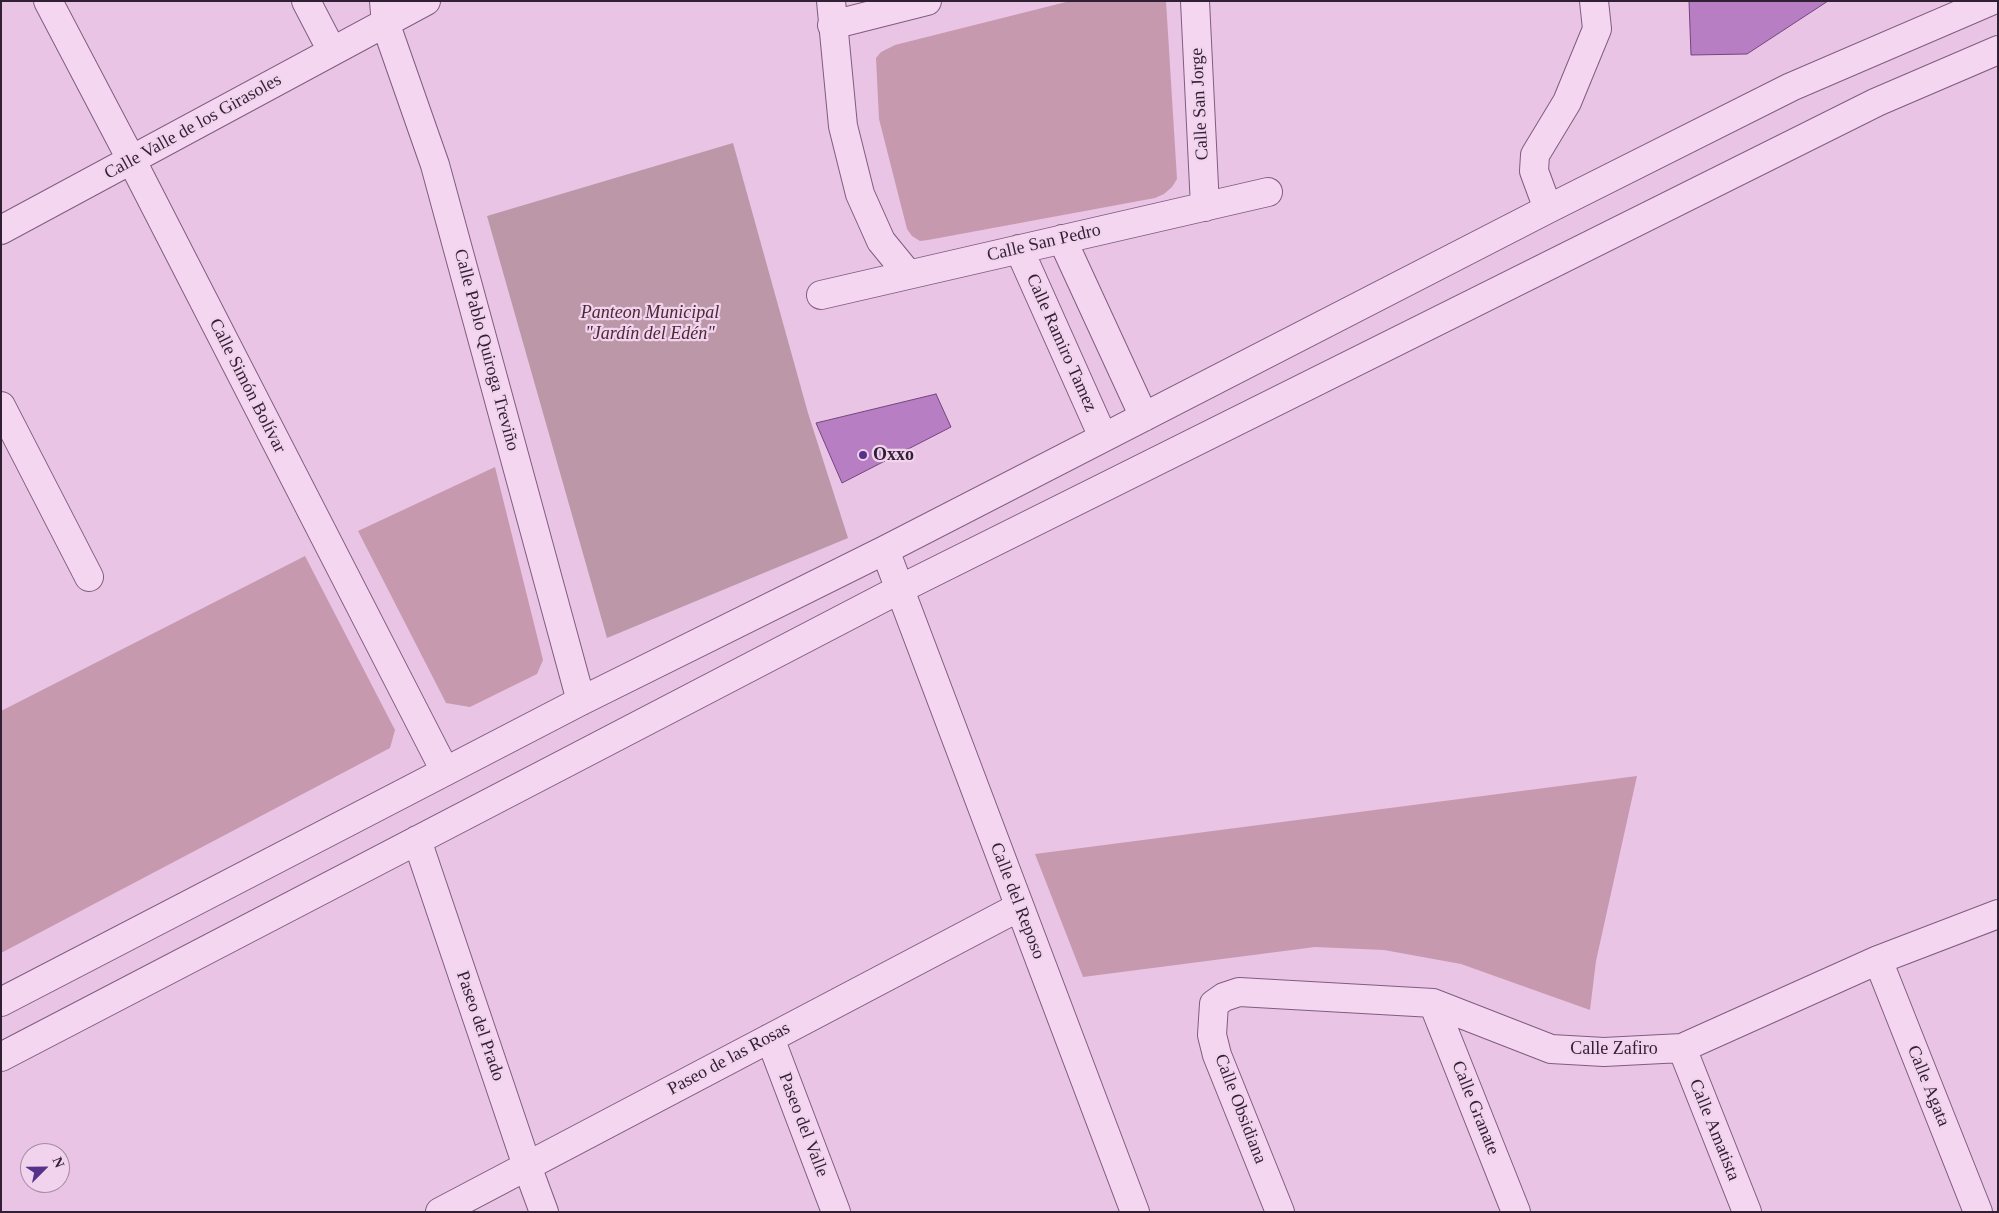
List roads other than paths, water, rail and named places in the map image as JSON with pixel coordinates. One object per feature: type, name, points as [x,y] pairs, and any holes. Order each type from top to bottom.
[{"type":"street","name":"Calle Simón Bolívar","points":[[48,1],[445,771]]},
{"type":"street","points":[[306,1],[332,51]]},
{"type":"street","name":"Calle Valle de los Girasoles","points":[[1,230],[132,161],[332,51],[385,13],[426,1]]},
{"type":"street","points":[[908,274],[881,240],[860,194],[843,126],[831,13],[927,1]]},
{"type":"street","name":"Calle San Jorge","points":[[1195,1],[1205,207]]},
{"type":"street","points":[[1548,209],[1534,170],[1536,155],[1567,102],[1597,29],[1594,1]]},
{"type":"street","points":[[1,1002],[581,701],[885,550],[1548,209],[1791,88],[1991,1],[1998,12]]},
{"type":"street","name":"Calle Pablo Quiroga Treviño","points":[[385,13],[435,165],[581,701]]},
{"type":"street","points":[[1,1057],[900,589],[1859,111],[1998,50]]},
{"type":"street","name":"Calle San Pedro","points":[[821,295],[1268,192]]},
{"type":"street","points":[[1062,239],[1144,417]]},
{"type":"street","name":"Calle Ramiro Tamez","points":[[1019,249],[1103,438]]},
{"type":"street","points":[[1,406],[89,577]]},
{"type":"street","name":"Calle del Reposo","points":[[885,550],[1135,1212]]},
{"type":"street","name":"Paseo del Prado","points":[[417,840],[544,1212]]},
{"type":"street","name":"Paseo de las Rosas","points":[[440,1212],[1019,908]]},
{"type":"street","name":"Calle Zafiro","points":[[1214,1004],[1239,992],[1433,1003],[1552,1049],[1604,1052],[1682,1048],[1878,960],[1998,914]]},
{"type":"street","name":"Calle Agata","points":[[1878,960],[1978,1212]]},
{"type":"street","name":"Calle Granate","points":[[1433,1003],[1516,1212]]},
{"type":"street","name":"Calle Obsidiana","points":[[1214,1004],[1212,1035],[1218,1055],[1280,1212]]},
{"type":"street","name":"Paseo del Valle","points":[[770,1038],[836,1212]]},
{"type":"street","name":"Calle Amatista","points":[[1682,1048],[1748,1212]]},
{"type":"place","name":"Oxxo","points":[[863,455]]},
{"type":"park label","name":"Panteon Municipal \"Jardín del Edén\"","points":[[650,323]]}]
